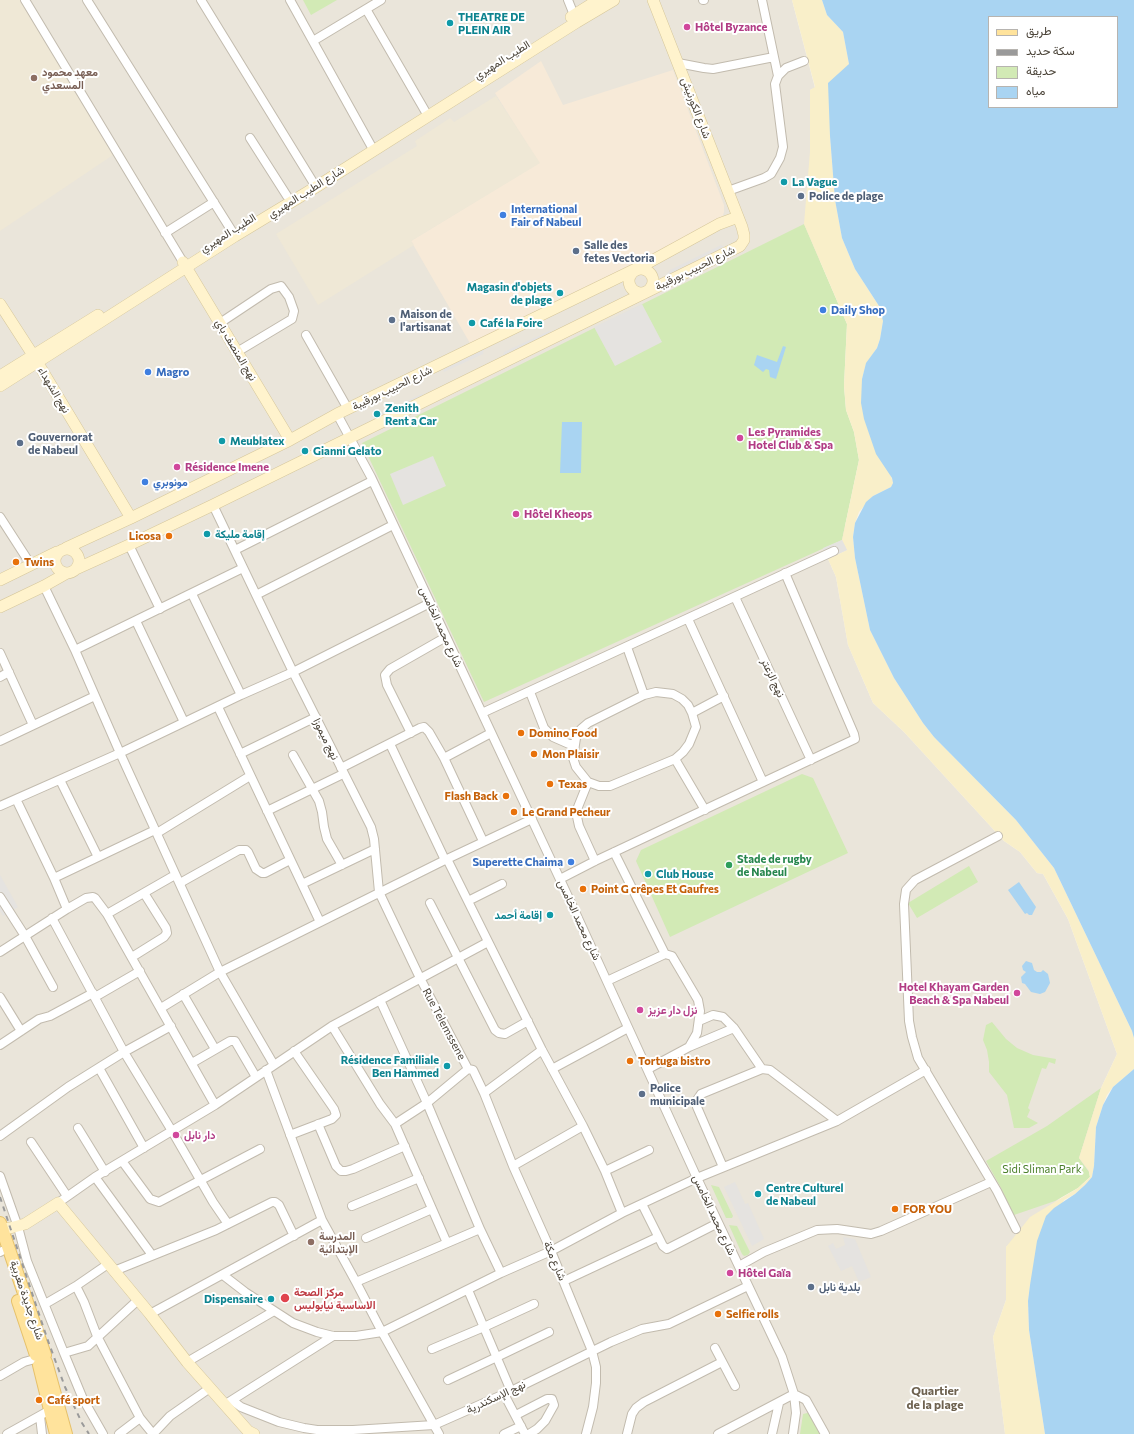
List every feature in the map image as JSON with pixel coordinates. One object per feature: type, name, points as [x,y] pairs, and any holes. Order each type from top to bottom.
[{"type":"main road","name":"شارع جديدة مغربية","points":[[1,1226],[40,1359]]},
{"type":"main road","name":"شارع جديدة مغربية","points":[[1,1250],[40,1359]]},
{"type":"main road","points":[[40,1359],[45,1413],[56,1434]]},
{"type":"main road","points":[[40,1359],[66,1434]]},
{"type":"street","points":[[25,0],[184,265]]},
{"type":"street","points":[[87,0],[233,233]]},
{"type":"street","points":[[201,0],[314,184]]},
{"type":"street","points":[[290,0],[372,147]]},
{"type":"street","points":[[313,41],[381,0]]},
{"type":"street","points":[[568,0],[575,18],[598,0]]},
{"type":"street","name":"شارع الطيب المهيري","points":[[0,386],[36,359],[233,233],[314,184],[575,18],[614,0]]},
{"type":"street","name":"شارع الكورنيش","points":[[653,0],[738,217]]},
{"type":"street","points":[[762,0],[778,76]]},
{"type":"street","points":[[366,9],[426,112]]},
{"type":"street","points":[[678,63],[713,69],[774,57]]},
{"type":"street","points":[[728,191],[771,174],[780,158],[783,147],[775,84],[778,76],[786,68],[804,61]]},
{"type":"street","points":[[250,138],[287,196]]},
{"type":"street","name":"الطيب المهيري","points":[[233,233],[287,196],[314,184]]},
{"type":"street","points":[[165,233],[214,202]]},
{"type":"street","name":"شارع الحبيب بورقيبة","points":[[0,580],[290,440],[348,409],[635,270],[719,224],[738,217],[744,235],[743,242],[737,248],[129,546],[72,571],[0,607]]},
{"type":"street","name":"نهج المنصف باي","points":[[184,265],[290,440]]},
{"type":"street","points":[[644,269],[652,275],[652,284],[650,289],[646,292],[637,292],[632,290],[630,286],[629,277],[635,270],[644,269]]},
{"type":"street","points":[[220,323],[268,291],[277,287],[283,288],[289,297],[294,311],[292,319],[237,352]]},
{"type":"street","name":"نهج الشهداء","points":[[0,304],[36,359],[131,518]]},
{"type":"street","points":[[306,335],[348,409]]},
{"type":"street","points":[[0,376],[36,359]]},
{"type":"street","name":"شارع محمد الخامس","points":[[338,414],[372,481],[492,733],[697,1178],[782,1357],[794,1394],[796,1413],[794,1434]]},
{"type":"street","points":[[235,550],[372,481]]},
{"type":"street","name":"نهج ميموزا","points":[[213,505],[293,672],[371,827],[375,849],[379,892],[420,978]]},
{"type":"street","points":[[0,517],[31,565]]},
{"type":"street","points":[[256,595],[393,525]]},
{"type":"street","points":[[129,546],[160,609]]},
{"type":"street","points":[[62,550],[75,551],[78,555],[78,565],[72,571],[58,570],[55,566],[54,561],[62,550]]},
{"type":"street","points":[[482,713],[834,551]]},
{"type":"street","points":[[74,650],[243,568]]},
{"type":"street","points":[[560,879],[614,852],[854,741],[856,738],[784,573]]},
{"type":"street","points":[[44,586],[220,972],[274,1064]]},
{"type":"street","points":[[192,594],[241,695]]},
{"type":"street","name":"نهج الزعتر","points":[[735,597],[811,760]]},
{"type":"street","points":[[0,806],[120,753],[241,695],[293,672],[430,603]]},
{"type":"street","points":[[688,619],[764,782]]},
{"type":"street","points":[[136,621],[184,722]]},
{"type":"street","points":[[411,733],[385,681],[386,675],[390,669],[446,637]]},
{"type":"street","points":[[626,647],[644,694]]},
{"type":"street","points":[[0,653],[33,725]]},
{"type":"street","points":[[0,677],[9,672]]},
{"type":"street","points":[[530,692],[544,728],[553,737],[569,744],[574,744]]},
{"type":"street","points":[[664,692],[673,694],[682,698],[692,713],[696,727],[683,752],[675,759],[610,786],[599,786],[588,782],[576,767],[573,758],[574,744],[581,730],[588,723],[644,694],[664,692]]},
{"type":"street","points":[[0,741],[95,696]]},
{"type":"street","points":[[692,713],[724,696]]},
{"type":"street","points":[[218,707],[320,922]]},
{"type":"street","points":[[240,754],[316,717]]},
{"type":"street","points":[[267,811],[313,789],[342,771],[420,728],[426,728],[444,758],[483,841]]},
{"type":"street","points":[[444,758],[492,733]]},
{"type":"street","points":[[390,744],[542,1050],[583,1126],[605,1171],[622,1214]]},
{"type":"street","points":[[293,755],[313,789],[322,812],[327,839],[342,865]]},
{"type":"street","points":[[675,759],[705,810]]},
{"type":"street","points":[[54,878],[156,832],[250,776]]},
{"type":"street","points":[[60,780],[98,857]]},
{"type":"street","points":[[588,782],[576,812],[578,826],[595,861]]},
{"type":"street","points":[[16,799],[54,878],[67,909]]},
{"type":"street","points":[[161,1008],[220,972],[446,859],[532,819]]},
{"type":"street","points":[[998,836],[915,880],[906,890],[904,904],[909,1021],[914,1048],[918,1058],[991,1182],[1016,1229]]},
{"type":"street","points":[[302,884],[375,849]]},
{"type":"street","points":[[180,883],[234,852],[242,850],[248,852],[256,869],[262,873],[265,873],[290,860]]},
{"type":"street","points":[[614,852],[665,954]]},
{"type":"street","points":[[107,914],[175,875]]},
{"type":"street","points":[[468,901],[502,884]]},
{"type":"street","points":[[132,957],[164,937],[167,933],[166,928],[144,893]]},
{"type":"street","points":[[0,897],[25,936],[53,987]]},
{"type":"street","points":[[0,952],[67,909],[86,898],[93,897],[99,902],[107,914],[215,1105]]},
{"type":"street","points":[[430,903],[459,957],[495,1030],[499,1033],[505,1034],[528,1022]]},
{"type":"street","points":[[52,918],[124,1052],[213,1202],[228,1224]]},
{"type":"street","points":[[1,1226],[18,1226],[32,1221],[95,1177],[215,1105],[294,1050],[332,1026],[488,942]]},
{"type":"street","points":[[607,981],[665,954],[672,956],[698,1000],[700,1012],[697,1032],[689,1047]]},
{"type":"street","points":[[0,1045],[39,1018],[50,1016],[140,971]]},
{"type":"street","name":"Rue Telemssene","points":[[420,978],[468,1069],[473,1070],[484,1093]]},
{"type":"street","points":[[183,994],[215,1049]]},
{"type":"street","points":[[0,998],[21,1031]]},
{"type":"street","points":[[380,1000],[427,1103],[480,1228],[501,1273]]},
{"type":"street","points":[[699,1021],[713,1015],[722,1017],[734,1028],[762,1069]]},
{"type":"street","points":[[0,1136],[68,1087],[124,1052],[171,1026]]},
{"type":"street","points":[[332,1026],[380,1104],[395,1124],[447,1243]]},
{"type":"street","points":[[552,1069],[628,1028]]},
{"type":"street","points":[[648,1070],[689,1047],[734,1028]]},
{"type":"street","points":[[192,1063],[230,1041],[235,1041],[256,1076]]},
{"type":"street","points":[[290,1135],[334,1118],[336,1112],[294,1050]]},
{"type":"street","points":[[484,1093],[542,1050]]},
{"type":"street","points":[[99,1068],[144,1148]]},
{"type":"street","points":[[395,1124],[427,1103],[468,1069]]},
{"type":"street","points":[[723,1167],[697,1107],[697,1100],[702,1094],[762,1069],[770,1070],[837,1121]]},
{"type":"street","points":[[266,1070],[322,1220],[439,1434]]},
{"type":"street","points":[[223,1275],[274,1312],[293,1323],[333,1336],[356,1336],[382,1332],[501,1273],[551,1251],[642,1204],[697,1178],[837,1121],[926,1070]]},
{"type":"street","name":"شارع مكة","points":[[484,1093],[513,1166],[564,1281],[592,1351],[596,1367],[596,1383],[593,1407],[586,1434]]},
{"type":"street","points":[[318,1124],[336,1166],[341,1171],[346,1171],[405,1146]]},
{"type":"street","points":[[513,1166],[583,1126]]},
{"type":"street","points":[[78,1128],[105,1172]]},
{"type":"street","points":[[31,1142],[63,1200],[111,1268],[150,1314],[187,1362],[210,1388],[229,1403],[248,1433]]},
{"type":"street","points":[[122,1161],[150,1199],[156,1202],[166,1200],[200,1180],[260,1149]]},
{"type":"street","points":[[605,1171],[649,1150]]},
{"type":"street","points":[[0,1176],[18,1226],[27,1261],[83,1399],[103,1434]]},
{"type":"street","points":[[95,1177],[152,1255]]},
{"type":"street","points":[[352,1206],[419,1178]]},
{"type":"street","points":[[739,1266],[764,1252],[817,1230],[837,1229],[871,1234],[881,1231],[991,1182]]},
{"type":"street","points":[[45,1304],[111,1268],[152,1255],[228,1224],[267,1204],[275,1202],[279,1205],[294,1236]]},
{"type":"street","points":[[642,1204],[663,1246],[667,1249],[718,1223]]},
{"type":"street","points":[[366,1238],[432,1209]]},
{"type":"street","points":[[150,1314],[322,1220]]},
{"type":"street","points":[[356,1282],[480,1228]]},
{"type":"street","points":[[564,1281],[658,1236]]},
{"type":"street","points":[[76,1286],[97,1336],[140,1418],[153,1434],[170,1416],[210,1388]]},
{"type":"street","name":"نهج الإسكندرية","points":[[229,1403],[241,1406],[279,1422],[317,1432],[377,1431],[434,1425],[508,1392],[592,1351],[642,1329],[668,1324],[748,1286]]},
{"type":"street","points":[[468,1290],[497,1358],[516,1415],[525,1434],[537,1429],[545,1421],[554,1405],[552,1399],[548,1399],[516,1415]]},
{"type":"street","points":[[64,1353],[88,1346],[97,1336],[138,1300]]},
{"type":"street","points":[[432,1349],[534,1304]]},
{"type":"street","points":[[187,1362],[274,1312]]},
{"type":"street","points":[[448,1380],[549,1332]]},
{"type":"street","points":[[229,1403],[333,1336]]},
{"type":"street","points":[[715,1348],[735,1386]]},
{"type":"street","points":[[0,1376],[24,1362],[40,1359]]},
{"type":"street","points":[[627,1434],[632,1414],[636,1408],[644,1402],[722,1362]]},
{"type":"street","points":[[718,1434],[794,1394],[806,1400],[825,1434]]},
{"type":"street","points":[[772,1434],[779,1403]]},
{"type":"street","points":[[42,1433],[45,1413]]},
{"type":"street","points":[[7,1434],[45,1413]]},
{"type":"street","points":[[119,1434],[140,1418]]},
{"type":"street","points":[[504,1434],[521,1426]]},
{"type":"shaded area","points":[[0,0],[792,0],[815,88],[810,90],[810,152],[847,550],[828,559],[836,577],[848,645],[873,703],[904,732],[1004,841],[1020,852],[1037,873],[1043,874],[1068,919],[1117,1054],[1101,1088],[1089,1172],[1006,1247],[1006,1300],[993,1337],[1005,1434],[0,1434]]},
{"type":"shaded area","name":"معهد محمود المسعدي","points":[[0,0],[21,0],[113,155],[0,231]]},
{"type":"shaded area","points":[[541,61],[563,105],[673,70],[724,205],[724,212],[721,221],[471,345],[411,241],[539,163],[495,93]]},
{"type":"shaded area","points":[[496,96],[540,163],[411,241],[414,245],[318,305],[276,234],[417,146],[415,141],[450,118],[454,122]]},
{"type":"shaded area","points":[[721,245],[726,248],[665,277],[670,270]]},
{"type":"shaded area","points":[[642,304],[662,342],[615,366],[594,327]]},
{"type":"shaded area","points":[[549,331],[555,333],[502,360],[504,352]]},
{"type":"shaded area","points":[[484,347],[483,354],[444,372],[442,367]]},
{"type":"shaded area","points":[[421,394],[428,396],[382,419],[382,413]]},
{"type":"shaded area","points":[[433,456],[446,486],[403,505],[390,474]]},
{"type":"shaded area","points":[[842,540],[847,550],[828,559],[823,548]]},
{"type":"shaded area","points":[[0,875],[18,907],[3,916],[0,911]]},
{"type":"shaded area","points":[[735,1182],[745,1204],[748,1203],[764,1239],[752,1246],[724,1187]]},
{"type":"shaded area","points":[[843,1237],[855,1239],[871,1277],[859,1282],[852,1266],[841,1271],[828,1246],[833,1243],[836,1249],[845,1245]]},
{"type":"green space","points":[[303,0],[337,0],[311,15]]},
{"type":"green space","points":[[804,224],[847,324],[844,386],[846,410],[854,432],[859,460],[842,540],[484,702],[362,443]]},
{"type":"green space","points":[[802,774],[813,778],[848,853],[670,937],[636,861],[641,850]]},
{"type":"green space","points":[[969,866],[978,882],[917,918],[908,903]]},
{"type":"green space","points":[[992,1022],[1006,1039],[1017,1048],[1033,1055],[1056,1059],[1055,1064],[1049,1062],[1046,1069],[1042,1068],[1028,1108],[1030,1110],[1027,1117],[1038,1123],[1029,1128],[1014,1128],[1007,1095],[989,1072],[987,1050],[983,1040],[986,1025]]},
{"type":"green space","name":"Sidi Sliman Park","points":[[1101,1088],[1079,1158],[1089,1172],[1090,1177],[1078,1188],[1055,1201],[1014,1215],[986,1161],[1047,1126]]},
{"type":"green space","points":[[711,1185],[719,1187],[733,1216],[732,1218],[726,1218]]},
{"type":"green space","points":[[729,1225],[737,1226],[750,1252],[748,1255],[744,1256],[742,1254]]},
{"type":"green space","points":[[816,1411],[824,1424],[821,1431],[823,1434],[800,1434],[803,1414]]},
{"type":"sand","points":[[792,0],[822,0],[827,15],[843,32],[849,64],[830,111],[830,136],[835,200],[842,238],[855,269],[879,306],[883,321],[877,348],[866,364],[862,379],[893,483],[891,487],[873,496],[859,512],[855,523],[853,537],[855,558],[870,630],[894,678],[923,723],[934,737],[1016,820],[1054,868],[1134,1038],[1134,1069],[1113,1087],[1107,1095],[1096,1127],[1092,1177],[1075,1194],[1064,1200],[1030,1285],[1028,1301],[1029,1330],[1045,1434],[1005,1434],[993,1337],[1006,1300],[1006,1247],[1030,1217],[1078,1188],[1090,1177],[1089,1171],[1079,1158],[1101,1088],[1117,1054],[1068,919],[1043,874],[1037,873],[1020,852],[1004,841],[904,732],[873,703],[848,645],[836,577],[828,559],[847,550],[842,540],[859,460],[854,432],[846,410],[844,386],[847,324],[804,224],[810,152],[810,90],[815,87]]},
{"type":"water","points":[[822,0],[1134,0],[1134,1038],[1054,868],[1016,820],[934,737],[923,723],[894,678],[870,630],[855,558],[853,537],[855,523],[866,502],[873,496],[891,487],[893,483],[892,478],[876,454],[864,419],[861,403],[862,379],[866,363],[877,348],[883,321],[879,306],[855,269],[842,238],[835,200],[828,83],[849,64],[843,32],[827,15]]},
{"type":"water","points":[[783,346],[786,347],[776,379],[770,377],[769,370],[766,369],[763,372],[754,365],[757,355],[777,362]]},
{"type":"water","points":[[562,422],[582,422],[581,473],[560,473]]},
{"type":"water","points":[[1019,882],[1036,907],[1032,915],[1027,913],[1025,914],[1008,890]]},
{"type":"water","points":[[1026,961],[1032,963],[1034,970],[1037,972],[1041,972],[1043,970],[1048,974],[1050,983],[1045,992],[1040,994],[1031,992],[1025,984],[1022,983],[1021,977],[1026,972],[1023,970],[1022,966]]},
{"type":"water","points":[[1134,1069],[1134,1434],[1045,1434],[1029,1330],[1028,1301],[1037,1241],[1046,1216],[1054,1208],[1075,1194],[1092,1177],[1096,1127],[1103,1105],[1113,1087]]},
{"type":"railway","points":[[0,1197],[65,1387],[82,1423],[89,1434]]},
{"type":"place","name":"THEATRE DE PLEIN AIR","points":[[450,23]]},
{"type":"place","name":"Hôtel Byzance","points":[[687,27]]},
{"type":"place","name":"معهد محمود المسعدي","points":[[34,78]]},
{"type":"place","name":"La Vague","points":[[784,182]]},
{"type":"place","name":"Police de plage","points":[[801,196]]},
{"type":"place","name":"International Fair of Nabeul","points":[[503,215]]},
{"type":"place","name":"Salle des fetes Vectoria","points":[[576,251]]},
{"type":"place","name":"Magasin d'objets de plage","points":[[560,293]]},
{"type":"place","name":"Daily Shop","points":[[823,310]]},
{"type":"place","name":"Maison de l'artisanat","points":[[392,320]]},
{"type":"place","name":"Café la Foire","points":[[472,323]]},
{"type":"place","name":"Magro","points":[[148,372]]},
{"type":"place","name":"Zenith Rent a Car","points":[[377,414]]},
{"type":"place","name":"Les Pyramides Hotel Club & Spa","points":[[740,438]]},
{"type":"place","name":"Meublatex","points":[[222,441]]},
{"type":"place","name":"Gouvernorat de Nabeul","points":[[20,443]]},
{"type":"place","name":"Gianni Gelato","points":[[305,451]]},
{"type":"place","name":"Résidence Imene","points":[[177,467]]},
{"type":"place","name":"مونوبري","points":[[145,482]]},
{"type":"place","name":"Hôtel Kheops","points":[[516,514]]},
{"type":"place","name":"إقامة مليكة","points":[[207,534]]},
{"type":"place","name":"Licosa","points":[[169,536]]},
{"type":"place","name":"Twins","points":[[16,562]]},
{"type":"place","name":"Domino Food","points":[[521,733]]},
{"type":"place","name":"Mon Plaisir","points":[[534,754]]},
{"type":"place","name":"Texas","points":[[550,784]]},
{"type":"place","name":"Flash Back","points":[[506,796]]},
{"type":"place","name":"Le Grand Pecheur","points":[[514,812]]},
{"type":"place","name":"Superette Chaima","points":[[571,862]]},
{"type":"place","name":"Stade de rugby de Nabeul","points":[[729,865]]},
{"type":"place","name":"Club House","points":[[648,874]]},
{"type":"place","name":"Point G crêpes Et Gaufres","points":[[583,889]]},
{"type":"place","name":"إقامة أحمد","points":[[550,915]]},
{"type":"place","name":"Hotel Khayam Garden Beach & Spa Nabeul","points":[[1017,993]]},
{"type":"place","name":"نزل دار عزيز","points":[[640,1010]]},
{"type":"place","name":"Tortuga bistro","points":[[630,1061]]},
{"type":"place","name":"Résidence Familiale Ben Hammed","points":[[447,1066]]},
{"type":"place","name":"Police municipale","points":[[642,1094]]},
{"type":"place","name":"دار نابل","points":[[176,1135]]},
{"type":"place","name":"Centre Culturel de Nabeul","points":[[758,1194]]},
{"type":"place","name":"FOR YOU","points":[[895,1209]]},
{"type":"place","name":"المدرسة الإبتدائية","points":[[311,1242]]},
{"type":"place","name":"Hôtel Gaïa","points":[[730,1273]]},
{"type":"place","name":"بلدية نابل","points":[[811,1287]]},
{"type":"place","name":"مركز الصحة الاساسية نيابوليس","points":[[285,1298]]},
{"type":"place","name":"Dispensaire","points":[[271,1299]]},
{"type":"place","name":"Selfie rolls","points":[[718,1314]]},
{"type":"place","name":"Café sport","points":[[39,1400]]},
{"type":"district","name":"Quartier de la plage","points":[[935,1398]]}]
